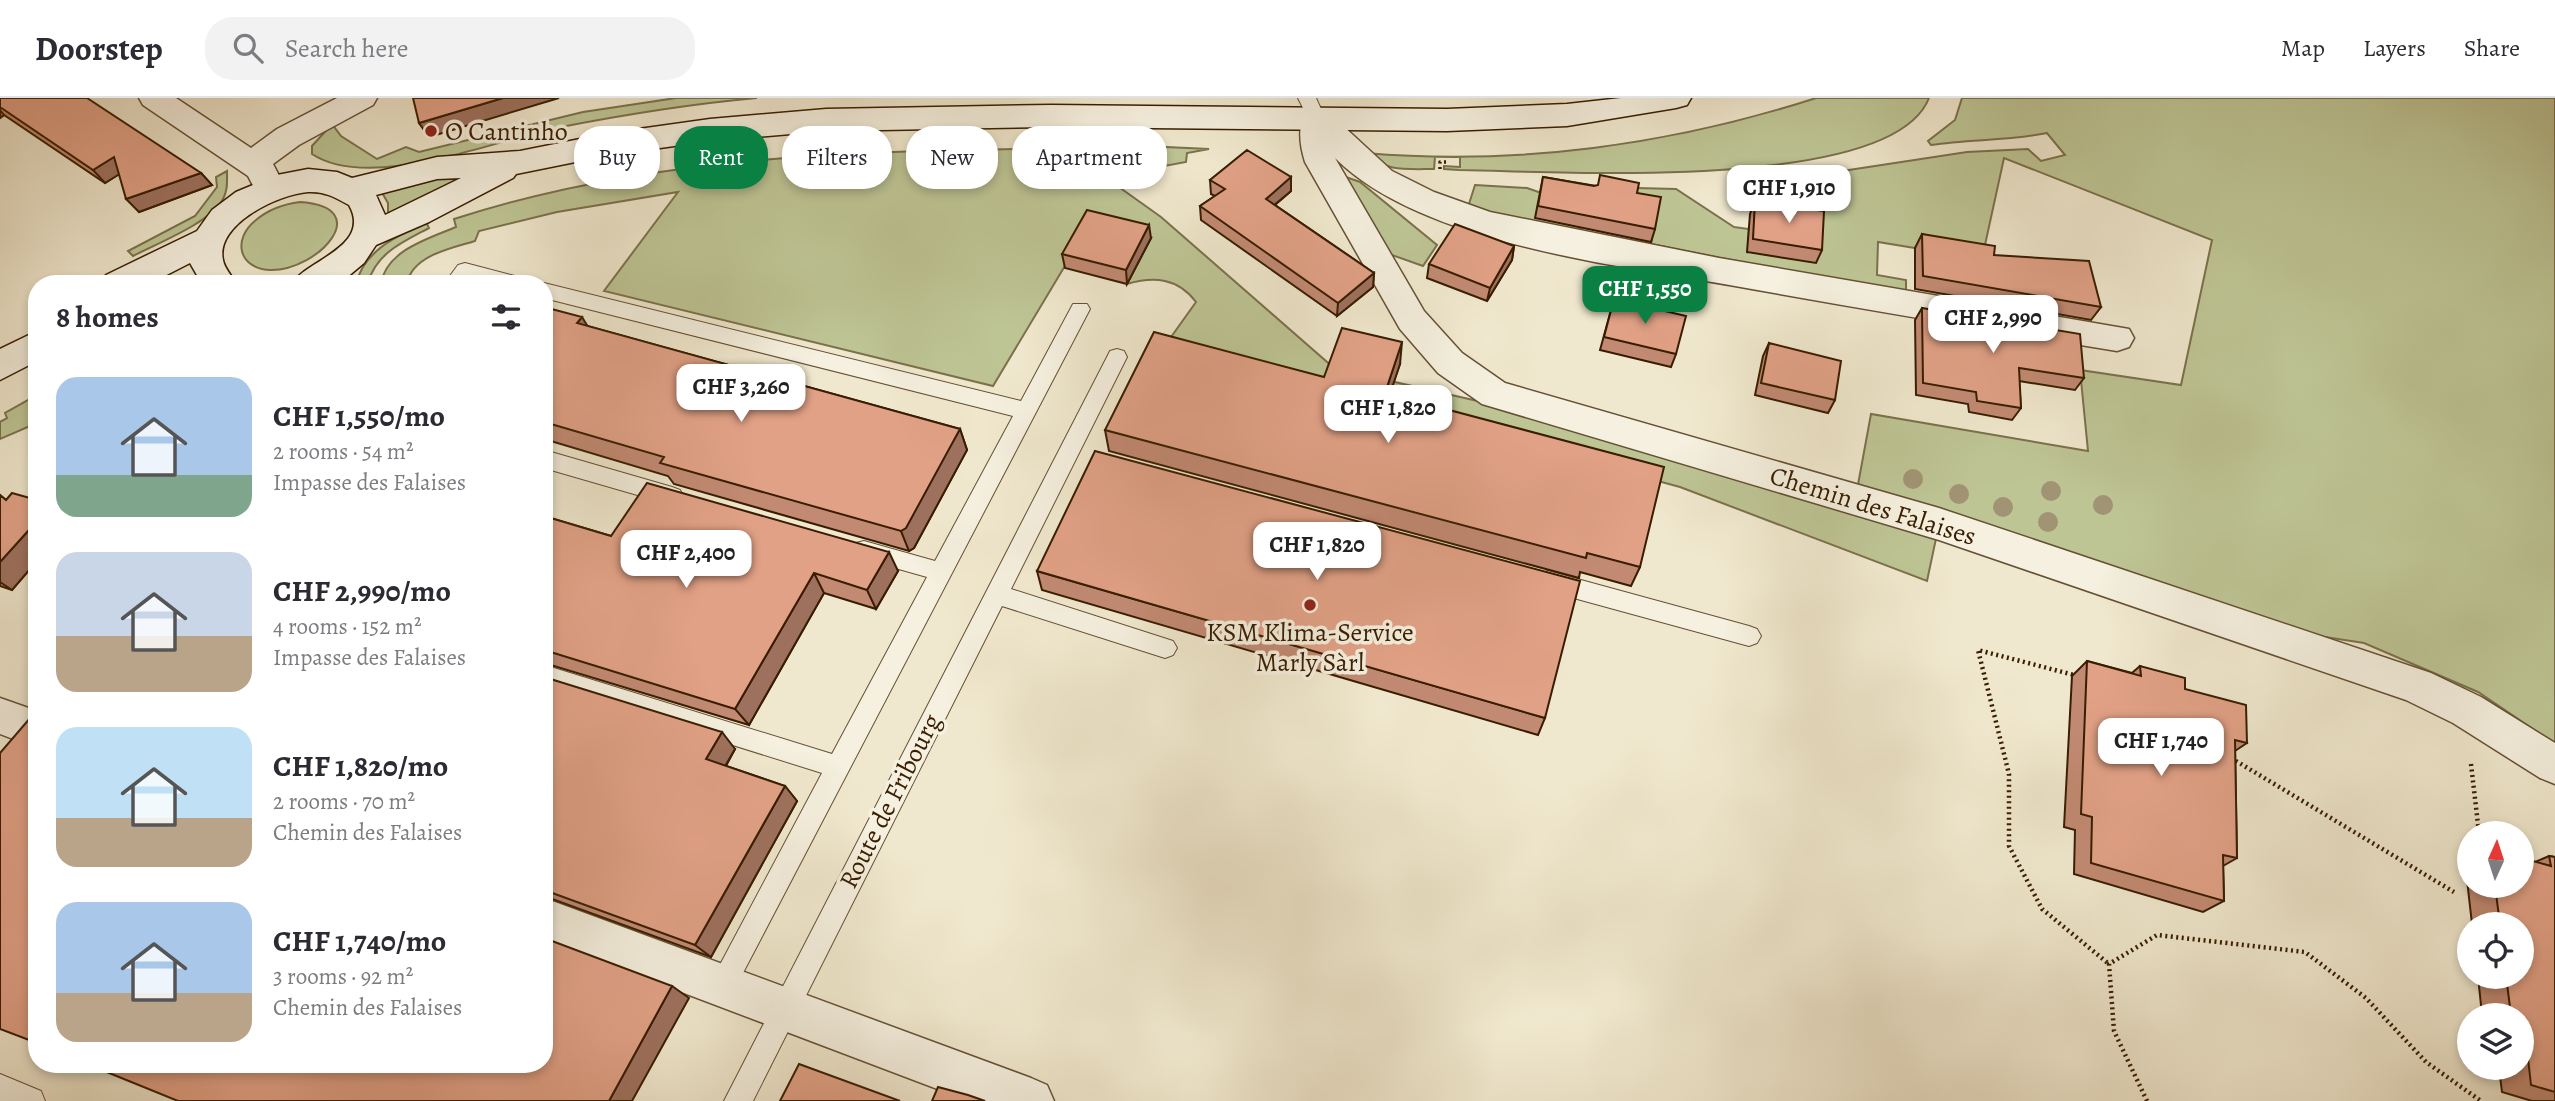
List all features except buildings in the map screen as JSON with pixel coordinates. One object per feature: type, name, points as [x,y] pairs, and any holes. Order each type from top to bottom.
[{"type":"street","points":[[154,98],[261,176],[335,182],[353,190],[368,211],[365,236],[341,275]]},
{"type":"street","points":[[133,275],[209,239],[261,176],[288,137],[362,98]]},
{"type":"street","points":[[353,190],[437,168],[520,162],[610,144],[710,130],[826,120],[1312,109],[1447,120],[1567,114],[1626,108],[1676,98]]},
{"type":"street","points":[[1312,109],[1359,164],[1392,186],[1467,216],[1544,238],[1741,275],[2117,338]]},
{"type":"street","name":"Chemin des Falaises","points":[[1312,109],[1316,147],[1321,162],[1412,320],[1450,363],[1494,394],[1939,524],[2417,686],[2467,710],[2555,765]]},
{"type":"street","points":[[365,236],[418,214],[520,162]]},
{"type":"street","points":[[209,239],[206,265],[213,275]]},
{"type":"street","points":[[0,366],[28,351]]},
{"type":"street","points":[[0,716],[28,727]]},
{"type":"street","points":[[553,922],[1031,1101]]},
{"type":"lane","points":[[461,275],[465,270],[484,275]]},
{"type":"lane","points":[[553,292],[1026,411]]},
{"type":"lane","points":[[723,985],[1080,309]]},
{"type":"lane","name":"Route de Fribourg","points":[[738,1101],[1117,357]]},
{"type":"lane","points":[[1068,452],[1095,459]]},
{"type":"lane","points":[[553,462],[690,501]]},
{"type":"lane","points":[[849,546],[941,572]]},
{"type":"lane","points":[[1522,575],[1749,636]]},
{"type":"lane","points":[[996,594],[1165,648]]},
{"type":"lane","points":[[553,678],[839,767]]},
{"type":"lane","points":[[0,1088],[31,1101]]},
{"type":"path","points":[[2084,677],[1978,650],[2009,774],[2009,846],[2042,909],[2109,964],[2115,1031],[2147,1101]]},
{"type":"path","points":[[2228,756],[2454,892]]},
{"type":"path","points":[[2470,761],[2478,821]]},
{"type":"path","points":[[2109,964],[2157,935],[2305,952],[2366,998],[2426,1062],[2481,1101]]},
{"type":"green space","points":[[676,98],[757,98],[581,123],[398,166],[365,168],[336,164],[312,154],[312,146],[332,124],[341,136],[377,159],[406,147],[419,152],[583,112]]},
{"type":"green space","points":[[1816,98],[1929,98],[1902,129],[1853,150],[1788,163],[1714,170],[1566,173],[1444,169],[1444,166],[1460,167],[1460,157],[1435,157],[1434,169],[1397,168],[1380,164],[1365,153],[1479,156],[1593,148],[1706,128]]},
{"type":"green space","points":[[1962,98],[2555,98],[2555,744],[2478,692],[2364,643],[2267,628],[1857,490],[1871,414],[2088,451],[2080,370],[2181,385],[2212,240],[2004,158],[1976,286],[1945,253],[1878,242],[1877,275],[1906,280],[1906,295],[1651,244],[1657,210],[1597,187],[1676,189],[1734,227],[1749,229],[1748,252],[1785,220],[1787,199],[1755,194],[1756,184],[1967,152],[2028,149],[2041,161],[2065,155],[2047,133],[1931,145],[1928,141],[1955,120]]},
{"type":"green space","points":[[1167,147],[1209,149],[1187,153],[1186,162],[1167,166]]},
{"type":"green space","points":[[998,149],[1012,149],[1012,189],[1122,189],[1161,217],[1334,368],[1482,402],[1937,534],[1927,581],[1680,487],[1164,347],[1196,302],[1181,288],[1165,281],[1147,280],[1127,284],[1150,239],[1090,224],[993,386],[604,291],[678,192],[557,212],[479,231],[475,241],[425,259],[410,275],[384,275],[391,262],[400,254],[422,241],[456,227],[454,219],[541,195],[574,188],[660,189],[660,172],[674,170],[674,189],[768,189],[768,160],[782,158],[782,189],[892,189],[892,152],[906,152],[906,189],[998,189]]},
{"type":"green space","points":[[227,171],[225,196],[208,216],[133,256],[128,251],[195,216],[217,187],[216,177]]},
{"type":"green space","points":[[456,174],[463,179],[388,215],[388,203],[381,191]]},
{"type":"green space","points":[[1340,175],[1360,182],[1437,245],[1423,266],[1389,254]]},
{"type":"green space","points":[[1475,185],[1527,188],[1585,208],[1580,229],[1587,237],[1468,207]]},
{"type":"green space","points":[[300,202],[323,206],[334,215],[337,226],[332,238],[321,250],[289,267],[271,270],[260,268],[245,259],[241,244],[248,228],[271,210]]},
{"type":"green space","points":[[426,222],[429,228],[384,256],[371,275],[359,275],[374,253]]},
{"type":"green space","points":[[28,400],[28,427],[0,439],[0,422],[7,418],[5,413]]},
{"type":"place","name":"O Cantinho","points":[[431,131]]},
{"type":"place","name":"KSM Klima-Service Marly Sàrl","points":[[1310,605]]}]
